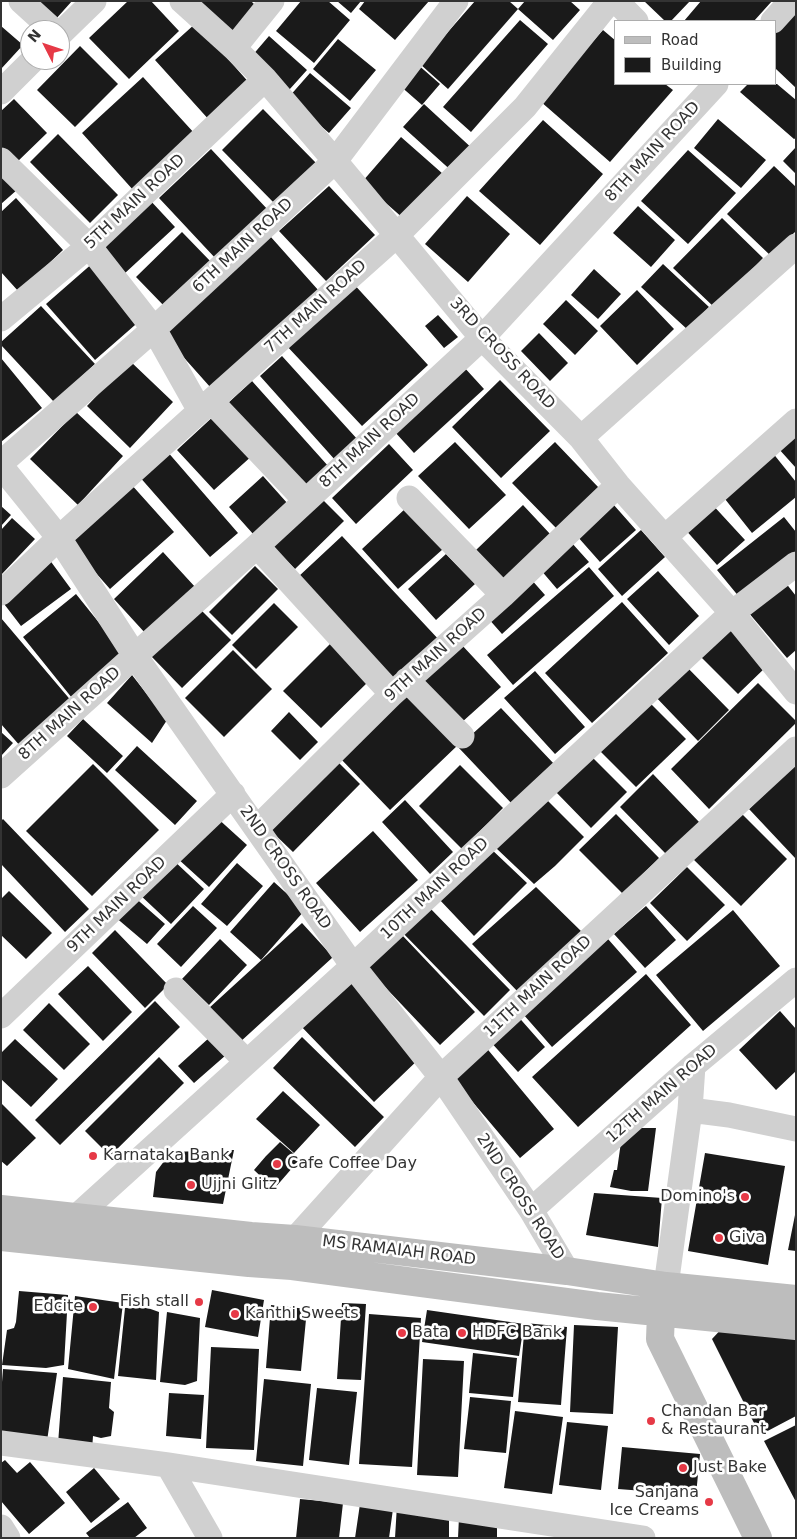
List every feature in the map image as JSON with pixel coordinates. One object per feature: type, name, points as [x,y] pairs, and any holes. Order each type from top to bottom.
[{"type":"main road","name":"MS RAMAIAH ROAD","points":[[1,1209],[295,1239],[567,1271],[666,1286],[796,1299]]},
{"type":"main road","name":"MS RAMAIAH ROAD","points":[[1,1237],[292,1266],[597,1306],[796,1326]]},
{"type":"main road","points":[[666,1286],[661,1313],[660,1339],[758,1538]]},
{"type":"street","points":[[21,1],[42,20]]},
{"type":"street","points":[[70,24],[94,1]]},
{"type":"street","name":"3RD CROSS ROAD","points":[[182,1],[264,78],[482,338],[581,438],[618,485],[732,614],[796,692]]},
{"type":"street","points":[[234,48],[272,1]]},
{"type":"street","name":"6TH MAIN ROAD","points":[[1,464],[154,329],[335,161],[456,1]]},
{"type":"street","name":"7TH MAIN ROAD","points":[[1,593],[59,538],[397,235],[525,108],[610,1]]},
{"type":"street","points":[[616,1],[635,20]]},
{"type":"street","points":[[774,20],[791,1]]},
{"type":"street","points":[[1,92],[24,70]]},
{"type":"street","name":"5TH MAIN ROAD","points":[[1,319],[89,246],[264,78]]},
{"type":"street","name":"8TH MAIN ROAD","points":[[1,776],[257,546],[482,338],[708,86]]},
{"type":"street","points":[[1,160],[89,246],[154,329],[206,406],[305,500]]},
{"type":"street","points":[[581,438],[796,246]]},
{"type":"street","points":[[665,538],[796,421]]},
{"type":"street","name":"2ND CROSS ROAD","points":[[1,464],[59,538],[135,656],[354,966],[441,1077],[531,1210],[567,1271]]},
{"type":"street","name":"9TH MAIN ROAD","points":[[257,828],[400,687],[503,595],[618,485]]},
{"type":"street","points":[[409,498],[503,595]]},
{"type":"street","points":[[257,546],[400,687],[462,736]]},
{"type":"street","name":"10TH MAIN ROAD","points":[[76,1216],[354,966],[732,614],[796,564]]},
{"type":"street","name":"11TH MAIN ROAD","points":[[295,1239],[441,1077],[796,749]]},
{"type":"street","name":"9TH MAIN ROAD","points":[[1,1016],[233,794]]},
{"type":"street","name":"12TH MAIN ROAD","points":[[531,1210],[693,1066],[796,980]]},
{"type":"street","points":[[176,990],[247,1062]]},
{"type":"street","points":[[666,1286],[690,1110],[693,1066]]},
{"type":"street","points":[[690,1110],[791,1125]]},
{"type":"street","points":[[1,1443],[168,1465],[530,1529],[643,1538]]},
{"type":"street","points":[[168,1465],[210,1538]]},
{"type":"street","points":[[1,1527],[8,1538]]},
{"type":"building","points":[[33,1],[72,1],[55,20]]},
{"type":"building","points":[[128,1],[151,1],[179,31],[129,79],[89,38]]},
{"type":"building","points":[[191,1],[251,1],[256,6],[230,35]]},
{"type":"building","points":[[301,1],[328,1],[350,20],[314,63],[276,31]]},
{"type":"building","points":[[337,1],[361,1],[351,13]]},
{"type":"building","points":[[365,1],[429,1],[395,40],[359,9]]},
{"type":"building","points":[[475,1],[509,1],[518,9],[448,89],[420,64]]},
{"type":"building","points":[[525,1],[570,1],[580,10],[553,40],[518,9]]},
{"type":"building","points":[[644,1],[690,1],[672,20],[664,20]]},
{"type":"building","points":[[701,1],[772,1],[755,20],[685,20]]},
{"type":"building","points":[[796,10],[796,88],[777,70],[777,31]]},
{"type":"building","points":[[520,20],[548,44],[471,132],[443,107]]},
{"type":"building","points":[[196,23],[252,86],[211,122],[155,60]]},
{"type":"building","points":[[1,26],[20,42],[20,48],[1,69]]},
{"type":"building","points":[[603,30],[614,39],[614,85],[666,85],[673,90],[610,162],[540,101]]},
{"type":"building","points":[[269,36],[307,70],[289,90],[251,57]]},
{"type":"building","points":[[338,39],[376,70],[350,101],[313,69]]},
{"type":"building","points":[[80,46],[118,84],[75,127],[37,90],[57,70],[70,70],[70,56]]},
{"type":"building","points":[[416,63],[440,84],[422,105],[398,84]]},
{"type":"building","points":[[310,73],[351,108],[329,133],[288,98]]},
{"type":"building","points":[[143,77],[195,134],[134,191],[82,133]]},
{"type":"building","points":[[777,84],[796,100],[796,138],[794,139],[740,92],[747,85]]},
{"type":"building","points":[[14,99],[47,133],[15,164],[1,151],[1,111]]},
{"type":"building","points":[[424,104],[475,151],[455,174],[403,127]]},
{"type":"building","points":[[263,109],[317,164],[276,205],[222,150]]},
{"type":"building","points":[[718,119],[766,160],[741,188],[694,148]]},
{"type":"building","points":[[543,120],[603,174],[540,245],[479,191]]},
{"type":"building","points":[[58,134],[118,195],[90,223],[30,162]]},
{"type":"building","points":[[401,137],[443,174],[404,219],[362,182]]},
{"type":"building","points":[[796,147],[796,174],[783,161]]},
{"type":"building","points":[[211,149],[269,211],[217,260],[159,198]]},
{"type":"building","points":[[688,150],[736,193],[688,244],[641,201]]},
{"type":"building","points":[[774,166],[796,187],[796,231],[771,256],[727,214]]},
{"type":"building","points":[[1,171],[18,189],[1,204]]},
{"type":"building","points":[[329,186],[375,235],[326,281],[279,231]]},
{"type":"building","points":[[467,196],[510,234],[468,282],[425,244]]},
{"type":"building","points":[[16,198],[63,250],[19,292],[1,272],[1,212]]},
{"type":"building","points":[[148,198],[175,227],[124,274],[98,246]]},
{"type":"building","points":[[638,206],[675,240],[651,267],[613,233]]},
{"type":"building","points":[[722,218],[763,258],[715,308],[673,268]]},
{"type":"building","points":[[182,232],[213,264],[167,309],[136,277]]},
{"type":"building","points":[[270,236],[319,291],[211,388],[162,333]]},
{"type":"building","points":[[94,262],[143,318],[95,360],[46,304]]},
{"type":"building","points":[[663,264],[709,307],[688,330],[641,287]]},
{"type":"building","points":[[594,269],[621,294],[598,319],[571,295]]},
{"type":"building","points":[[351,281],[428,365],[362,426],[284,343]]},
{"type":"building","points":[[637,290],[674,329],[637,365],[600,326]]},
{"type":"building","points":[[566,300],[598,331],[575,355],[543,324]]},
{"type":"building","points":[[41,306],[95,364],[54,402],[1,345],[1,342]]},
{"type":"building","points":[[438,315],[458,337],[444,348],[425,326]]},
{"type":"building","points":[[539,333],[568,363],[550,381],[521,351]]},
{"type":"building","points":[[282,356],[358,440],[336,461],[260,376]]},
{"type":"building","points":[[1,358],[42,408],[1,442]]},
{"type":"building","points":[[130,361],[173,402],[130,448],[87,406]]},
{"type":"building","points":[[463,366],[484,389],[414,453],[394,431]]},
{"type":"building","points":[[500,380],[550,431],[501,478],[452,427]]},
{"type":"building","points":[[252,381],[329,467],[304,490],[227,404]]},
{"type":"building","points":[[76,412],[123,456],[78,505],[30,459]]},
{"type":"building","points":[[217,413],[254,454],[214,490],[177,450]]},
{"type":"building","points":[[796,432],[796,468],[778,448]]},
{"type":"building","points":[[455,442],[506,495],[469,529],[418,476]]},
{"type":"building","points":[[555,442],[599,488],[557,529],[512,483]]},
{"type":"building","points":[[389,444],[413,470],[356,524],[332,498]]},
{"type":"building","points":[[166,450],[238,533],[210,557],[138,475]]},
{"type":"building","points":[[772,452],[796,482],[796,497],[752,533],[721,494]]},
{"type":"building","points":[[263,476],[288,504],[254,535],[229,507]]},
{"type":"building","points":[[130,483],[174,532],[110,589],[66,539]]},
{"type":"building","points":[[319,496],[344,521],[295,569],[270,544]]},
{"type":"building","points":[[710,502],[745,540],[717,565],[683,527]]},
{"type":"building","points":[[613,504],[636,530],[600,562],[577,536]]},
{"type":"building","points":[[523,505],[551,535],[504,580],[476,550]]},
{"type":"building","points":[[1,506],[11,515],[1,526]]},
{"type":"building","points":[[406,508],[443,549],[398,589],[362,549]]},
{"type":"building","points":[[784,517],[796,532],[796,554],[740,598],[717,570]]},
{"type":"building","points":[[12,518],[35,539],[1,575],[1,530]]},
{"type":"building","points":[[641,530],[665,557],[622,596],[598,569]]},
{"type":"building","points":[[342,536],[441,642],[397,684],[298,577]]},
{"type":"building","points":[[571,542],[589,562],[557,589],[540,569]]},
{"type":"building","points":[[163,552],[196,588],[146,634],[114,599]]},
{"type":"building","points":[[446,554],[475,584],[436,620],[408,589]]},
{"type":"building","points":[[49,559],[71,589],[21,626],[1,600]]},
{"type":"building","points":[[255,566],[278,589],[232,635],[209,612]]},
{"type":"building","points":[[589,567],[614,596],[513,685],[487,655]]},
{"type":"building","points":[[658,571],[699,616],[669,645],[627,599]]},
{"type":"building","points":[[530,578],[545,595],[502,634],[487,617]]},
{"type":"building","points":[[785,582],[796,596],[796,650],[787,658],[748,612]]},
{"type":"building","points":[[76,594],[125,655],[72,698],[23,637]]},
{"type":"building","points":[[622,602],[668,653],[592,723],[545,673]]},
{"type":"building","points":[[274,603],[298,627],[256,669],[232,645]]},
{"type":"building","points":[[199,608],[231,640],[182,688],[151,656]]},
{"type":"building","points":[[1,618],[73,703],[21,747],[1,724]]},
{"type":"building","points":[[730,629],[767,666],[738,694],[701,657]]},
{"type":"building","points":[[331,643],[369,681],[321,728],[283,691]]},
{"type":"building","points":[[460,643],[501,687],[461,723],[421,679]]},
{"type":"building","points":[[233,650],[272,689],[224,737],[185,698]]},
{"type":"building","points":[[683,663],[729,710],[698,741],[652,693]]},
{"type":"building","points":[[535,671],[585,727],[555,754],[504,698]]},
{"type":"building","points":[[132,675],[167,720],[152,743],[107,703]]},
{"type":"building","points":[[758,683],[796,723],[709,809],[671,769]]},
{"type":"building","points":[[409,693],[459,744],[390,810],[340,758]]},
{"type":"building","points":[[645,698],[686,739],[636,787],[596,747]]},
{"type":"building","points":[[501,708],[555,765],[513,805],[458,747]]},
{"type":"building","points":[[289,712],[318,742],[300,760],[271,731]]},
{"type":"building","points":[[83,719],[123,756],[107,773],[67,736]]},
{"type":"building","points":[[1,732],[13,743],[1,756]]},
{"type":"building","points":[[137,746],[197,801],[175,825],[115,770]]},
{"type":"building","points":[[591,756],[627,792],[591,828],[555,791]]},
{"type":"building","points":[[336,760],[360,784],[293,852],[268,828]]},
{"type":"building","points":[[93,764],[159,830],[92,896],[26,831]]},
{"type":"building","points":[[796,764],[796,859],[749,809]]},
{"type":"building","points":[[460,765],[503,808],[462,849],[419,806]]},
{"type":"building","points":[[653,774],[700,823],[667,855],[620,807]]},
{"type":"building","points":[[546,799],[584,837],[534,884],[496,848]]},
{"type":"building","points":[[405,800],[453,852],[430,874],[382,822]]},
{"type":"building","points":[[739,811],[787,859],[741,906],[692,858]]},
{"type":"building","points":[[616,814],[659,858],[623,894],[579,850]]},
{"type":"building","points":[[215,816],[247,845],[209,887],[177,858]]},
{"type":"building","points":[[3,819],[89,909],[65,932],[1,864],[1,821]]},
{"type":"building","points":[[373,831],[418,880],[360,932],[316,883]]},
{"type":"building","points":[[489,847],[527,883],[474,936],[438,898]]},
{"type":"building","points":[[171,858],[204,889],[171,924],[138,893]]},
{"type":"building","points":[[237,863],[263,886],[227,926],[201,904]]},
{"type":"building","points":[[687,867],[725,905],[687,941],[650,903]]},
{"type":"building","points":[[274,882],[305,910],[261,960],[230,932]]},
{"type":"building","points":[[536,887],[582,932],[519,993],[472,944]]},
{"type":"building","points":[[9,891],[52,933],[26,959],[1,935],[1,899]]},
{"type":"building","points":[[132,895],[165,924],[147,944],[114,916]]},
{"type":"building","points":[[426,904],[510,990],[484,1016],[400,930]]},
{"type":"building","points":[[193,906],[217,928],[181,967],[157,944]]},
{"type":"building","points":[[646,906],[676,940],[645,968],[614,934]]},
{"type":"building","points":[[733,910],[780,966],[703,1031],[656,975]]},
{"type":"building","points":[[302,923],[333,957],[239,1043],[208,1009]]},
{"type":"building","points":[[115,930],[168,985],[145,1008],[92,953]]},
{"type":"building","points":[[402,935],[475,1012],[440,1045],[367,968]]},
{"type":"building","points":[[220,939],[247,965],[209,1005],[182,979]]},
{"type":"building","points":[[608,939],[637,972],[552,1047],[523,1014]]},
{"type":"building","points":[[88,966],[132,1012],[103,1041],[58,994]]},
{"type":"building","points":[[646,974],[691,1025],[578,1127],[532,1077]]},
{"type":"building","points":[[346,977],[422,1056],[374,1102],[298,1023]]},
{"type":"building","points":[[155,1001],[180,1027],[60,1145],[35,1120]]},
{"type":"building","points":[[49,1003],[90,1044],[64,1070],[23,1030]]},
{"type":"building","points":[[780,1011],[796,1029],[796,1071],[776,1090],[739,1050]]},
{"type":"building","points":[[515,1013],[545,1047],[518,1072],[488,1039]]},
{"type":"building","points":[[210,1037],[226,1055],[194,1083],[178,1066]]},
{"type":"building","points":[[302,1037],[384,1117],[355,1147],[273,1068]]},
{"type":"building","points":[[15,1039],[58,1079],[31,1107],[1,1079],[1,1053]]},
{"type":"building","points":[[484,1045],[554,1129],[520,1158],[449,1074]]},
{"type":"building","points":[[159,1057],[184,1083],[110,1156],[85,1131]]},
{"type":"building","points":[[283,1091],[320,1125],[294,1153],[256,1119]]},
{"type":"building","points":[[1,1103],[36,1138],[7,1166],[1,1161]]},
{"type":"building","points":[[637,1128],[656,1128],[648,1191],[631,1191],[610,1187],[614,1170],[617,1170],[621,1142]]},
{"type":"building","name":"Cafe Coffee Day","points":[[280,1142],[300,1159],[274,1189],[254,1170]]},
{"type":"building","name":"Ujjni Glitz","points":[[234,1150],[223,1204],[153,1197],[156,1172],[171,1152]]},
{"type":"building","points":[[705,1153],[785,1166],[768,1265],[688,1251]]},
{"type":"building","points":[[594,1193],[662,1198],[658,1247],[586,1235]]},
{"type":"building","points":[[796,1215],[796,1251],[788,1250]]},
{"type":"building","name":"Kanthi Sweets","points":[[212,1290],[264,1300],[258,1337],[205,1327]]},
{"type":"building","points":[[19,1291],[68,1295],[64,1365],[46,1368],[2,1365],[7,1330],[14,1328],[16,1322]]},
{"type":"building","points":[[75,1296],[123,1303],[114,1379],[68,1369]]},
{"type":"building","points":[[342,1303],[366,1304],[361,1380],[337,1379]]},
{"type":"building","points":[[271,1305],[307,1309],[301,1371],[266,1368]]},
{"type":"building","points":[[145,1307],[159,1312],[156,1380],[118,1376],[125,1308]]},
{"type":"building","points":[[427,1310],[524,1324],[519,1356],[422,1342]]},
{"type":"building","points":[[167,1312],[200,1318],[197,1381],[185,1385],[160,1382]]},
{"type":"building","points":[[369,1314],[421,1318],[412,1467],[359,1464]]},
{"type":"building","points":[[525,1323],[567,1327],[561,1405],[518,1402]]},
{"type":"building","points":[[726,1324],[796,1329],[796,1416],[760,1435],[712,1339]]},
{"type":"building","points":[[574,1325],[618,1327],[613,1414],[570,1412]]},
{"type":"building","points":[[211,1347],[259,1349],[254,1450],[206,1448]]},
{"type":"building","points":[[473,1353],[517,1358],[513,1397],[469,1393]]},
{"type":"building","points":[[423,1359],[464,1361],[458,1477],[417,1475]]},
{"type":"building","points":[[3,1369],[57,1373],[47,1441],[1,1439]]},
{"type":"building","points":[[63,1377],[111,1382],[109,1408],[114,1412],[111,1436],[101,1438],[93,1436],[92,1450],[58,1444]]},
{"type":"building","points":[[264,1379],[311,1384],[303,1466],[256,1461]]},
{"type":"building","points":[[317,1388],[357,1392],[349,1465],[309,1460]]},
{"type":"building","points":[[169,1393],[204,1395],[201,1439],[166,1436]]},
{"type":"building","points":[[470,1397],[511,1401],[506,1453],[464,1449]]},
{"type":"building","points":[[515,1411],[563,1417],[552,1494],[504,1488]]},
{"type":"building","points":[[567,1422],[608,1426],[601,1490],[559,1485]]},
{"type":"building","points":[[796,1425],[796,1502],[764,1441]]},
{"type":"building","points":[[622,1447],[700,1454],[696,1495],[618,1489]]},
{"type":"building","points":[[5,1460],[17,1473],[30,1462],[65,1503],[29,1534],[1,1501],[1,1463]]},
{"type":"building","points":[[94,1468],[120,1499],[91,1523],[66,1492]]},
{"type":"building","points":[[300,1499],[343,1503],[339,1538],[296,1538]]},
{"type":"building","points":[[128,1502],[147,1528],[134,1538],[90,1538],[86,1533]]},
{"type":"building","points":[[360,1504],[393,1509],[389,1538],[355,1538]]},
{"type":"building","points":[[397,1505],[449,1514],[449,1538],[395,1538]]},
{"type":"building","points":[[459,1517],[497,1524],[497,1538],[458,1538]]},
{"type":"place","name":"Karnataka Bank","points":[[93,1156]]},
{"type":"place","name":"Cafe Coffee Day","points":[[277,1164]]},
{"type":"place","name":"Ujjni Glitz","points":[[191,1185]]},
{"type":"place","name":"Domino's","points":[[745,1197]]},
{"type":"place","name":"Giva","points":[[719,1238]]},
{"type":"place","name":"Fish stall","points":[[199,1302]]},
{"type":"place","name":"Edcite","points":[[93,1307]]},
{"type":"place","name":"Kanthi Sweets","points":[[235,1314]]},
{"type":"place","name":"Bata","points":[[402,1333]]},
{"type":"place","name":"HDFC Bank","points":[[462,1333]]},
{"type":"place","name":"Chandan Bar & Restaurant","points":[[651,1421]]},
{"type":"place","name":"Just Bake","points":[[683,1468]]},
{"type":"place","name":"Sanjana Ice Creams","points":[[709,1502]]}]
